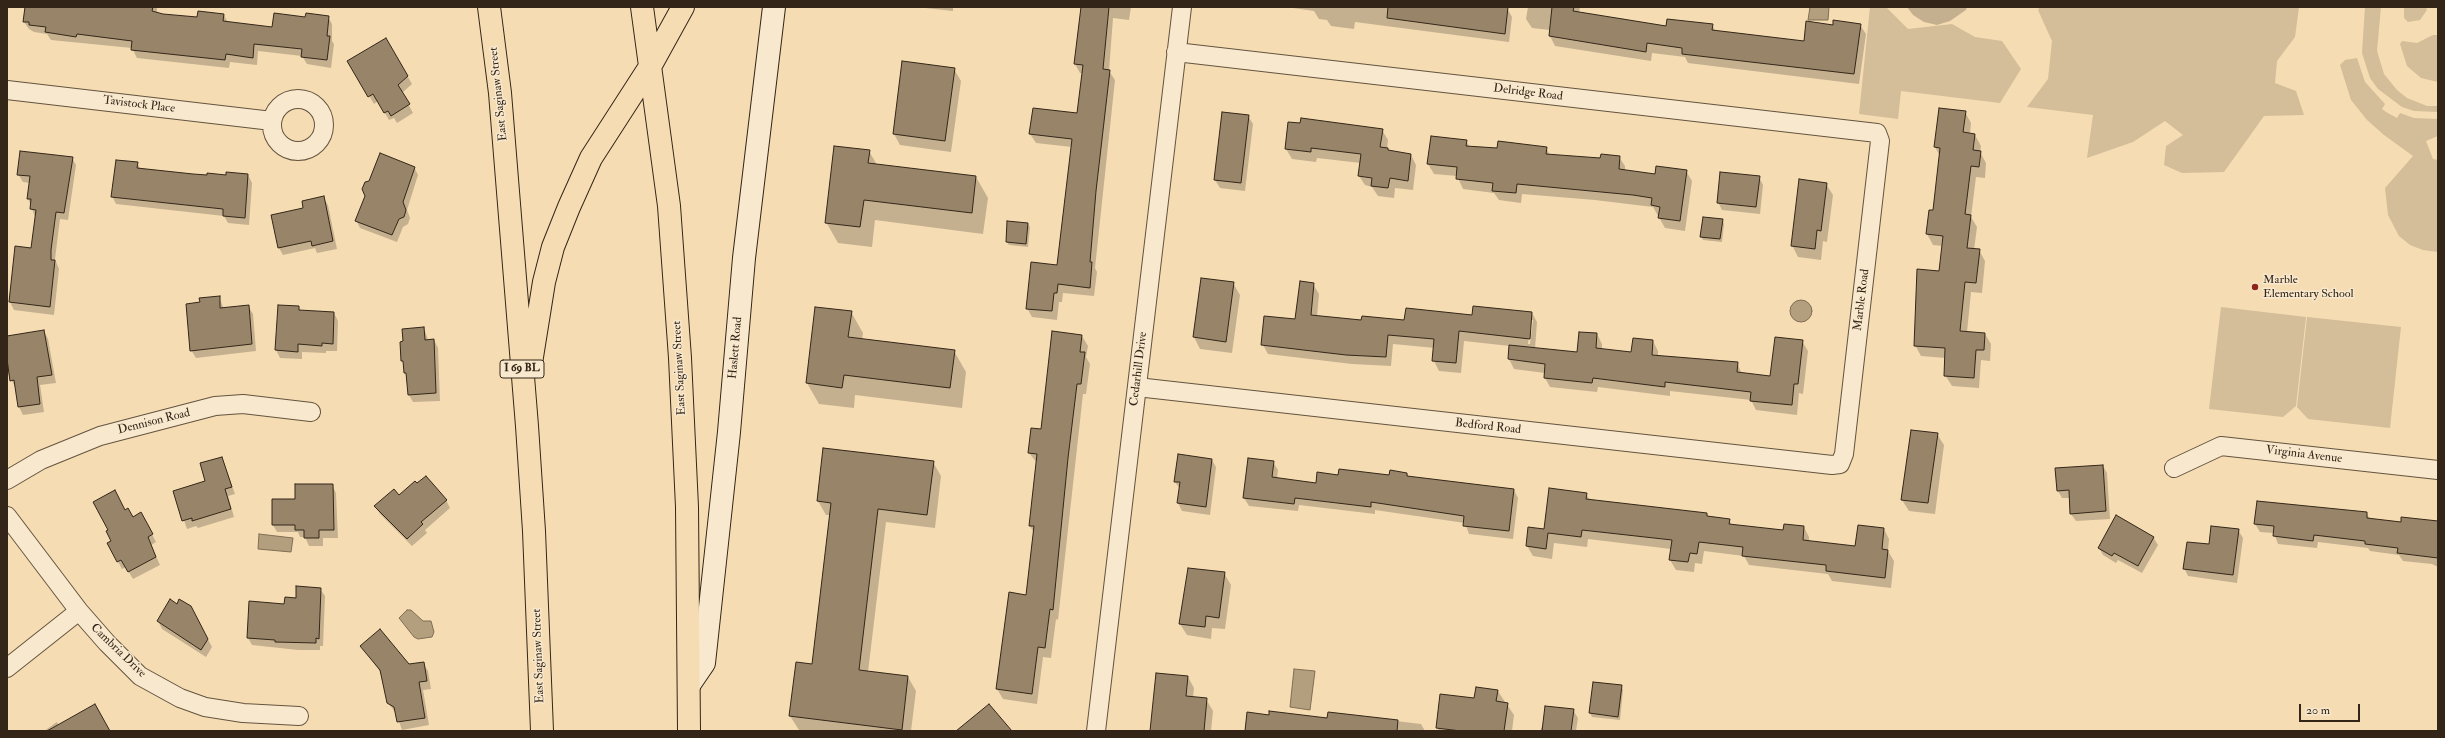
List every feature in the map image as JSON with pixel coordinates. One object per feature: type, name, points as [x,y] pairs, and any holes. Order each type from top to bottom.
[{"type":"main road","name":"East Saginaw Street","points":[[489,7],[500,93],[527,426],[534,531],[542,731]]},
{"type":"main road","name":"East Saginaw Street","points":[[642,7],[669,206],[680,358],[688,507],[689,731]]},
{"type":"main road","points":[[527,426],[532,348],[544,282],[553,247],[591,158],[651,65],[683,7]]},
{"type":"main road","name":"Haslett Road","points":[[689,685],[704,663],[729,432],[744,258],[774,7]]},
{"type":"street","name":"Cedarhill Drive","points":[[1096,731],[1182,7]]},
{"type":"street","name":"Delridge Road","points":[[1176,52],[1874,133],[1879,136]]},
{"type":"street","name":"Tavistock Place","points":[[7,90],[272,121]]},
{"type":"street","name":"Marble Road","points":[[1840,464],[1844,454],[1879,136]]},
{"type":"street","name":"Bedford Road","points":[[1137,387],[1828,465],[1840,464]]},
{"type":"street","name":"Dennison Road","points":[[7,480],[41,460],[100,436],[215,406],[243,404],[311,412]]},
{"type":"street","name":"Virginia Avenue","points":[[2174,468],[2221,446],[2438,470]]},
{"type":"street","name":"Cambria Drive","points":[[7,516],[79,611],[107,644],[140,676],[180,698],[205,707],[243,713],[299,716]]},
{"type":"street","points":[[7,668],[79,611]]},
{"type":"shaded area","points":[[1810,7],[1829,7],[1828,20],[1808,20]]},
{"type":"shaded area","points":[[1870,7],[1886,7],[1908,29],[1952,24],[1975,37],[2002,41],[2021,69],[2000,103],[1901,91],[1898,119],[1859,114]]},
{"type":"shaded area","points":[[2040,7],[2299,7],[2295,37],[2277,61],[2275,83],[2296,91],[2304,115],[2264,116],[2224,172],[2182,173],[2164,165],[2166,146],[2183,135],[2165,121],[2133,142],[2087,158],[2093,115],[2027,107],[2048,79],[2052,41],[2038,10]]},
{"type":"shaded area","points":[[2365,7],[2381,7],[2377,51],[2384,74],[2397,90],[2407,98],[2427,106],[2438,106],[2438,112],[2414,111],[2402,107],[2378,89],[2370,78],[2362,53]]},
{"type":"shaded area","points":[[2404,7],[2426,7],[2427,10],[2420,20],[2408,22],[2404,18]]},
{"type":"shaded area","points":[[2433,35],[2438,35],[2438,82],[2421,78],[2407,66],[2400,44],[2402,41],[2417,43]]},
{"type":"shaded area","points":[[2357,58],[2365,82],[2385,104],[2382,109],[2397,118],[2400,113],[2414,118],[2438,119],[2438,136],[2426,141],[2433,159],[2438,160],[2438,252],[2423,250],[2410,245],[2399,236],[2388,215],[2385,188],[2413,156],[2384,135],[2367,120],[2351,100],[2340,65],[2345,60]]},
{"type":"shaded area","points":[[1801,300],[1809,303],[1812,311],[1809,319],[1801,322],[1793,319],[1790,311],[1793,303]]},
{"type":"shaded area","points":[[2221,307],[2306,317],[2296,406],[2283,417],[2209,409]]},
{"type":"shaded area","points":[[2307,317],[2401,327],[2390,428],[2308,419],[2297,407]]},
{"type":"shaded area","points":[[259,534],[293,538],[291,552],[258,549]]},
{"type":"shaded area","points":[[407,610],[411,610],[423,621],[431,621],[434,632],[432,637],[418,639],[414,637],[399,618]]},
{"type":"shaded area","points":[[1294,669],[1315,671],[1310,710],[1290,707]]},
{"type":"building","points":[[25,7],[153,7],[152,11],[163,14],[197,17],[198,11],[224,14],[223,21],[272,27],[274,13],[305,17],[306,13],[329,16],[327,36],[330,36],[327,60],[301,57],[302,49],[254,44],[253,58],[226,54],[225,60],[131,50],[132,41],[77,34],[76,37],[45,32],[46,27],[29,25],[29,22],[23,22]]},
{"type":"building","points":[[1081,7],[1109,7],[1103,69],[1110,70],[1096,191],[1090,262],[1092,262],[1090,288],[1058,284],[1057,293],[1054,293],[1052,311],[1026,309],[1031,262],[1057,265],[1072,139],[1029,134],[1033,108],[1077,113],[1083,65],[1074,64]]},
{"type":"building","points":[[1388,7],[1508,7],[1505,34],[1387,18]]},
{"type":"building","points":[[1552,7],[1574,7],[1573,11],[1666,26],[1667,19],[1713,24],[1712,30],[1804,41],[1806,21],[1833,25],[1833,20],[1861,24],[1854,74],[1682,54],[1682,48],[1647,43],[1646,52],[1549,36]]},
{"type":"building","points":[[386,38],[408,76],[398,85],[410,104],[391,116],[388,111],[384,113],[373,94],[368,97],[347,61]]},
{"type":"building","points":[[902,61],[955,68],[945,141],[893,134]]},
{"type":"building","points":[[1939,108],[1966,111],[1963,132],[1975,134],[1973,150],[1981,151],[1979,167],[1971,166],[1965,214],[1971,215],[1967,248],[1980,249],[1976,283],[1965,282],[1960,331],[1985,333],[1984,350],[1976,350],[1974,378],[1944,376],[1945,348],[1914,346],[1917,269],[1939,271],[1943,236],[1926,234],[1929,210],[1933,210],[1940,148],[1934,147]]},
{"type":"building","points":[[1222,112],[1249,115],[1241,183],[1214,180]]},
{"type":"building","points":[[1301,118],[1383,129],[1380,147],[1411,154],[1408,181],[1390,178],[1388,188],[1371,186],[1372,178],[1358,176],[1361,154],[1311,148],[1311,152],[1285,149],[1288,122],[1300,123]]},
{"type":"building","points":[[1431,136],[1467,140],[1466,146],[1497,148],[1498,141],[1547,147],[1546,154],[1600,158],[1601,154],[1620,156],[1619,169],[1655,174],[1656,166],[1687,170],[1680,221],[1658,218],[1660,207],[1651,205],[1652,198],[1517,184],[1516,193],[1492,191],[1493,183],[1456,179],[1457,167],[1427,164]]},
{"type":"building","points":[[834,146],[870,150],[868,163],[976,176],[972,213],[864,200],[860,227],[825,223]]},
{"type":"building","points":[[20,151],[73,157],[64,213],[56,212],[51,250],[51,260],[55,260],[50,307],[9,302],[15,246],[31,248],[36,210],[30,209],[31,199],[27,199],[30,176],[17,175]]},
{"type":"building","points":[[380,153],[415,167],[403,202],[406,210],[404,217],[399,219],[392,235],[355,221],[365,196],[362,189],[365,182],[369,181]]},
{"type":"building","points":[[116,160],[138,162],[137,168],[193,174],[207,175],[207,173],[226,175],[226,172],[248,174],[245,218],[223,216],[223,209],[111,197]]},
{"type":"building","points":[[1720,172],[1760,176],[1756,207],[1717,203]]},
{"type":"building","points":[[1799,179],[1827,183],[1821,231],[1817,230],[1815,249],[1791,246]]},
{"type":"building","points":[[324,196],[333,241],[312,246],[311,241],[278,248],[271,215],[303,208],[302,201]]},
{"type":"building","points":[[1703,217],[1723,219],[1720,239],[1700,237]]},
{"type":"building","points":[[1007,221],[1028,223],[1026,244],[1006,242]]},
{"type":"building","points":[[1201,278],[1234,282],[1226,342],[1193,337]]},
{"type":"building","points":[[1300,281],[1314,283],[1311,315],[1361,320],[1362,316],[1404,320],[1406,308],[1472,315],[1473,306],[1532,312],[1530,339],[1459,331],[1456,363],[1432,361],[1434,339],[1388,335],[1386,357],[1346,355],[1261,345],[1264,316],[1295,319]]},
{"type":"building","points":[[220,296],[220,308],[249,305],[252,344],[190,351],[186,304],[200,302],[199,298]]},
{"type":"building","points":[[278,305],[299,306],[299,310],[334,312],[333,344],[322,343],[322,346],[298,344],[298,352],[275,350]]},
{"type":"building","points":[[815,307],[852,311],[848,337],[955,350],[950,388],[844,375],[842,388],[806,383]]},
{"type":"building","points":[[424,327],[425,340],[434,339],[436,393],[408,395],[406,373],[404,373],[403,361],[401,361],[400,342],[403,341],[402,329]]},
{"type":"building","points":[[44,330],[52,375],[37,377],[40,404],[18,407],[14,380],[10,381],[7,359],[7,336]]},
{"type":"building","points":[[1052,331],[1082,335],[1080,352],[1085,352],[1081,384],[1077,384],[1053,610],[1050,609],[1045,648],[1038,647],[1032,694],[996,689],[1009,592],[1026,595],[1034,526],[1029,526],[1037,454],[1028,453],[1031,428],[1041,429]]},
{"type":"building","points":[[1579,332],[1597,333],[1596,348],[1631,352],[1633,338],[1653,340],[1652,355],[1738,362],[1737,372],[1770,376],[1775,337],[1803,340],[1798,384],[1794,384],[1792,405],[1750,401],[1751,392],[1665,382],[1665,387],[1593,378],[1592,383],[1544,378],[1545,364],[1508,359],[1509,345],[1577,352]]},
{"type":"building","points":[[1911,430],[1938,433],[1928,503],[1901,500]]},
{"type":"building","points":[[823,448],[934,461],[927,515],[878,509],[859,670],[908,676],[902,730],[789,716],[796,662],[812,664],[831,503],[817,501]]},
{"type":"building","points":[[1178,454],[1212,459],[1206,507],[1177,503],[1180,482],[1174,482]]},
{"type":"building","points":[[222,457],[232,487],[225,489],[231,509],[192,521],[192,518],[182,521],[173,491],[205,481],[200,463]]},
{"type":"building","points":[[1248,458],[1274,461],[1272,477],[1316,483],[1317,472],[1338,475],[1339,469],[1389,475],[1390,470],[1407,473],[1407,476],[1514,489],[1509,531],[1463,526],[1464,516],[1371,502],[1371,507],[1295,498],[1294,504],[1243,498]]},
{"type":"building","points":[[2103,465],[2106,511],[2070,514],[2069,490],[2057,491],[2055,468]]},
{"type":"building","points":[[426,476],[447,500],[421,522],[423,524],[407,539],[374,506],[394,489],[399,495],[415,481],[417,483]]},
{"type":"building","points":[[295,484],[333,484],[334,530],[319,530],[319,538],[304,538],[304,530],[295,530],[295,525],[272,525],[272,499],[295,499]]},
{"type":"building","points":[[1549,488],[1587,493],[1586,499],[1707,513],[1707,516],[1730,519],[1729,524],[1783,530],[1784,524],[1804,526],[1803,540],[1855,546],[1858,525],[1884,528],[1882,549],[1888,550],[1885,578],[1826,571],[1826,565],[1742,556],[1743,547],[1699,542],[1697,554],[1690,553],[1688,562],[1669,560],[1672,540],[1582,530],[1581,537],[1548,533],[1546,549],[1526,546],[1528,527],[1544,529]]},
{"type":"building","points":[[115,490],[125,510],[128,508],[133,517],[141,512],[153,534],[148,537],[156,557],[128,572],[121,560],[117,562],[107,543],[111,541],[106,531],[108,530],[93,502]]},
{"type":"building","points":[[2257,501],[2367,512],[2367,518],[2401,522],[2401,517],[2438,521],[2438,558],[2397,553],[2398,548],[2365,544],[2365,541],[2314,535],[2313,541],[2273,536],[2274,526],[2254,524]]},
{"type":"building","points":[[2116,515],[2154,537],[2138,566],[2114,553],[2112,556],[2098,548]]},
{"type":"building","points":[[2211,526],[2239,529],[2233,575],[2183,569],[2187,542],[2209,544]]},
{"type":"building","points":[[1188,568],[1225,572],[1219,618],[1206,616],[1205,627],[1179,624]]},
{"type":"building","points":[[296,586],[321,588],[319,639],[316,638],[316,643],[275,642],[275,640],[247,638],[249,601],[284,604],[285,597],[296,598]]},
{"type":"building","points":[[170,599],[177,604],[179,599],[191,606],[208,639],[201,650],[157,621]]},
{"type":"building","points":[[380,629],[409,664],[424,662],[427,681],[419,682],[425,718],[397,722],[394,707],[387,703],[380,670],[360,646]]},
{"type":"building","points":[[1156,673],[1188,676],[1186,696],[1207,698],[1204,731],[1150,731]]},
{"type":"building","points":[[1593,682],[1622,685],[1618,717],[1589,713]]},
{"type":"building","points":[[1476,687],[1498,690],[1496,701],[1508,703],[1504,731],[1461,731],[1436,728],[1440,694],[1474,698]]},
{"type":"building","points":[[95,704],[110,731],[47,731]]},
{"type":"building","points":[[989,704],[1012,731],[956,731]]},
{"type":"building","points":[[1545,706],[1574,709],[1571,731],[1542,731]]},
{"type":"building","points":[[1269,711],[1327,718],[1328,712],[1398,720],[1397,731],[1245,731],[1247,712],[1269,715]]},
{"type":"place","name":"Marble Elementary School","points":[[2255,287]]}]
